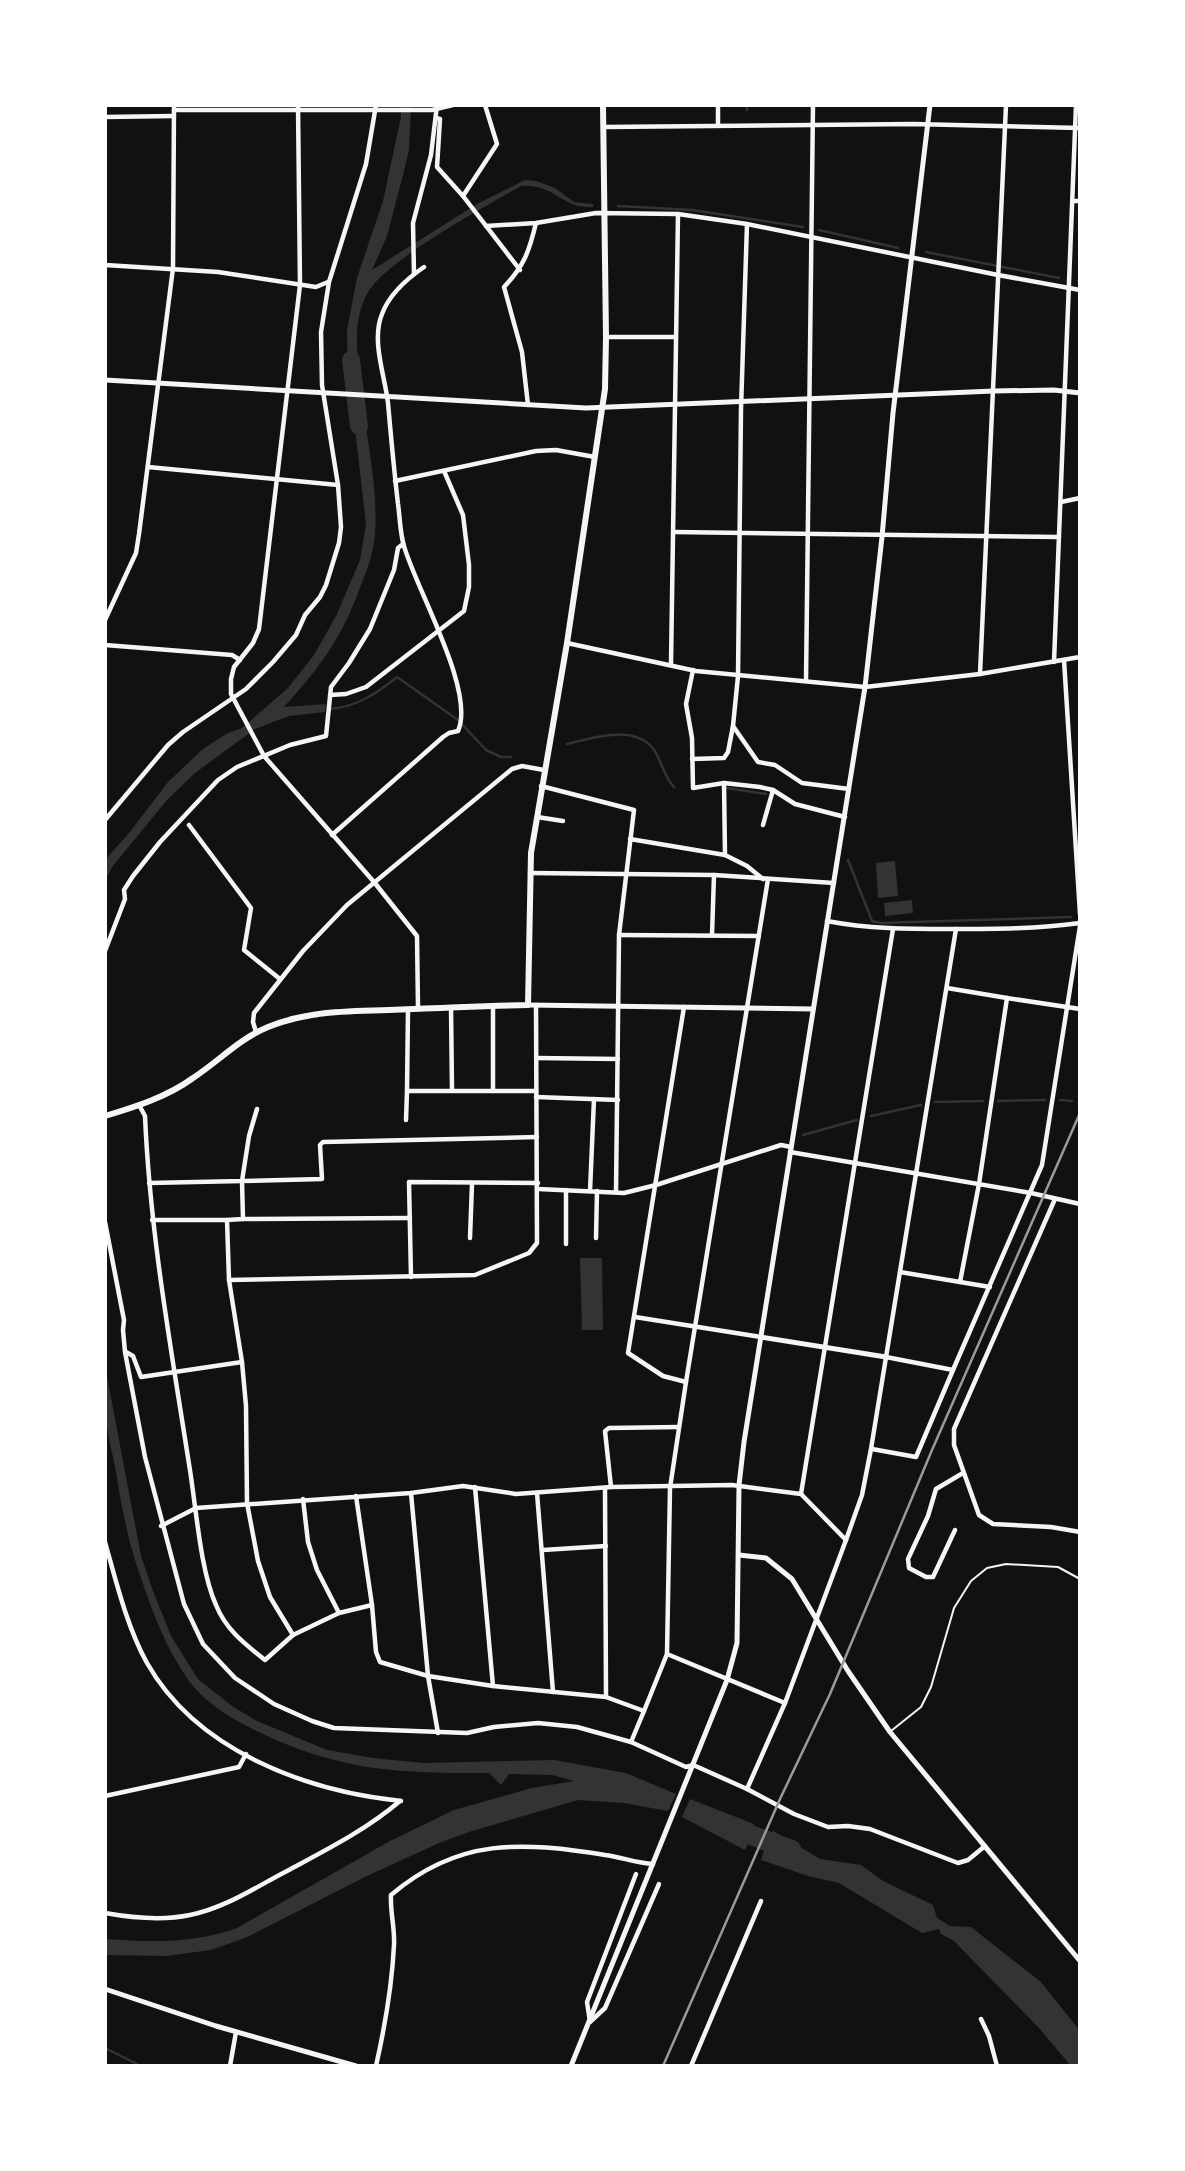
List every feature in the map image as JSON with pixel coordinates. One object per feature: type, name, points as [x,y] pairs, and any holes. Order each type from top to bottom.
[{"type":"main road","points":[[105,1116],[139,1105],[193,1079],[229,1049],[256,1032],[292,1018],[310,1014],[418,1008],[532,1005],[529,873],[602,408],[606,337],[603,105]]},
{"type":"street","points":[[105,117],[174,110],[385,110],[453,105]]},
{"type":"street","points":[[463,196],[497,144],[485,105]]},
{"type":"street","points":[[718,105],[718,124]]},
{"type":"street","points":[[806,681],[813,105]]},
{"type":"street","points":[[570,2066],[727,1680],[737,1643],[739,1485],[749,1407],[865,687],[895,396],[930,105]]},
{"type":"street","points":[[980,674],[1006,105]]},
{"type":"street","points":[[1054,662],[1063,392],[1078,128],[1076,105]]},
{"type":"street","points":[[298,108],[300,285],[259,629],[253,643],[232,672],[230,687],[234,700],[264,755],[417,936],[418,1008]]},
{"type":"street","points":[[105,820],[168,745],[183,732],[234,700],[264,671],[296,635],[305,615],[327,584],[341,527],[338,485],[324,392],[321,332],[329,282],[366,164],[376,108]]},
{"type":"street","points":[[414,274],[413,223],[430,155],[435,108]]},
{"type":"street","points":[[105,620],[136,553],[148,467],[173,268],[174,110]]},
{"type":"street","points":[[436,118],[440,119],[437,167],[520,270]]},
{"type":"street","points":[[604,127],[718,124],[1078,128]]},
{"type":"street","points":[[1073,201],[1080,201]]},
{"type":"street","points":[[486,226],[536,223],[593,213],[678,214],[812,236],[1080,290]]},
{"type":"street","points":[[671,664],[678,214]]},
{"type":"street","points":[[528,405],[522,352],[504,287],[520,270],[529,252],[536,223]]},
{"type":"street","points":[[692,759],[724,758],[728,752],[733,726],[738,676],[741,402],[747,224]]},
{"type":"street","points":[[105,265],[173,268],[316,287],[329,282]]},
{"type":"street","points":[[332,835],[443,737],[458,731],[463,718],[439,629],[420,591],[403,544],[380,361],[379,327],[382,313],[392,298],[424,267]]},
{"type":"street","points":[[606,337],[675,337]]},
{"type":"street","points":[[105,380],[602,408],[993,391],[1080,393]]},
{"type":"street","points":[[395,481],[536,451],[555,450],[595,457]]},
{"type":"street","points":[[148,467],[338,485]]},
{"type":"street","points":[[330,695],[346,694],[366,687],[464,611],[469,587],[469,565],[463,515],[444,471]]},
{"type":"street","points":[[1060,502],[1080,498]]},
{"type":"street","points":[[674,532],[882,537],[1059,537]]},
{"type":"street","points":[[105,951],[125,899],[124,890],[160,842],[226,773],[290,745],[326,736],[331,687],[370,629],[394,570],[398,548],[403,544]]},
{"type":"street","points":[[567,643],[693,670],[865,687],[980,674],[1080,657]]},
{"type":"street","points":[[105,645],[232,655],[240,660]]},
{"type":"street","points":[[1064,660],[1080,914]]},
{"type":"street","points":[[693,670],[686,704],[692,738],[693,788],[736,783],[773,790],[795,804],[845,817]]},
{"type":"street","points":[[733,726],[758,762],[775,765],[802,783],[849,789]]},
{"type":"street","points":[[256,1032],[254,1013],[280,979],[324,928],[374,882],[512,769],[522,766],[544,769]]},
{"type":"street","points":[[724,783],[725,855]]},
{"type":"street","points":[[541,786],[634,810],[619,935],[616,1191]]},
{"type":"street","points":[[763,825],[773,790]]},
{"type":"street","points":[[536,817],[563,821]]},
{"type":"street","points":[[189,825],[251,908],[244,950],[280,979]]},
{"type":"street","points":[[630,839],[725,855],[765,879]]},
{"type":"street","points":[[529,873],[714,875],[834,883]]},
{"type":"street","points":[[712,935],[714,875]]},
{"type":"street","points":[[631,1742],[667,1654],[670,1488],[759,936],[765,879]]},
{"type":"street","points":[[827,921],[893,929],[1034,929],[1080,924],[1042,1165],[1031,1193],[916,1457],[872,1449]]},
{"type":"street","points":[[801,1494],[893,929]]},
{"type":"street","points":[[747,1789],[785,1703],[862,1495],[918,1174],[956,929]]},
{"type":"street","points":[[619,935],[759,936]]},
{"type":"street","points":[[947,988],[1080,1009]]},
{"type":"street","points":[[960,1282],[979,1184],[1007,998]]},
{"type":"street","points":[[229,1280],[475,1275],[529,1254],[537,1244],[538,1186],[536,1058],[532,1005],[813,1009]]},
{"type":"street","points":[[493,1006],[493,1091]]},
{"type":"street","points":[[451,1007],[452,1091]]},
{"type":"street","points":[[684,1007],[628,1353],[663,1376],[686,1382]]},
{"type":"street","points":[[406,1120],[408,1009]]},
{"type":"street","points":[[536,1058],[618,1059]]},
{"type":"street","points":[[407,1091],[493,1091],[618,1100]]},
{"type":"street","points":[[590,1191],[594,1099]]},
{"type":"street","points":[[139,1105],[145,1116],[152,1220],[174,1371],[205,1567],[215,1605],[231,1632],[265,1660],[293,1635],[339,1613],[372,1605]]},
{"type":"street","points":[[243,1219],[242,1181],[249,1136],[257,1109]]},
{"type":"street","points":[[149,1183],[322,1179],[320,1145],[323,1142],[537,1137]]},
{"type":"street","points":[[411,1277],[409,1182],[538,1186],[624,1193],[781,1146],[855,1165],[1031,1193],[1080,1204]]},
{"type":"street","points":[[470,1238],[472,1184]]},
{"type":"street","points":[[566,1190],[566,1244]]},
{"type":"street","points":[[596,1238],[597,1191]]},
{"type":"street","points":[[1055,1199],[954,1429],[954,1445],[979,1515],[993,1524],[1051,1527],[1080,1532]]},
{"type":"street","points":[[152,1220],[410,1218]]},
{"type":"street","points":[[227,1220],[229,1280],[246,1406],[247,1503],[258,1561],[270,1597],[293,1635]]},
{"type":"street","points":[[105,1222],[124,1320],[122,1330],[125,1352],[145,1457],[184,1604],[203,1644],[235,1678],[274,1704],[334,1728],[467,1734],[494,1727],[537,1723],[578,1727],[631,1742],[686,1767],[747,1789],[794,1814],[828,1827],[870,1829],[958,1863],[968,1860],[985,1845]]},
{"type":"street","points":[[900,1272],[990,1287]]},
{"type":"street","points":[[635,1317],[953,1370]]},
{"type":"street","points":[[125,1352],[133,1356],[141,1377],[242,1362]]},
{"type":"street","points":[[606,1697],[608,1487],[605,1431],[609,1428],[679,1427]]},
{"type":"street","points":[[955,1530],[933,1577],[926,1577],[909,1568],[908,1559],[928,1516],[936,1489],[963,1473]]},
{"type":"street","points":[[162,1526],[196,1508],[303,1499],[475,1487],[516,1494],[608,1487],[739,1485],[801,1494],[846,1540]]},
{"type":"street","points":[[475,1487],[493,1686]]},
{"type":"street","points":[[411,1493],[428,1676],[438,1733]]},
{"type":"street","points":[[537,1493],[553,1692]]},
{"type":"street","points":[[356,1496],[376,1652],[380,1662],[428,1676],[493,1686],[606,1697],[644,1711]]},
{"type":"street","points":[[303,1499],[308,1542],[317,1570],[339,1613]]},
{"type":"street","points":[[105,1542],[131,1625],[147,1662],[167,1691],[193,1720],[223,1741],[288,1774],[328,1788],[401,1801],[383,1816],[335,1845],[227,1903],[191,1915],[170,1917],[136,1918],[105,1913]]},
{"type":"street","points":[[543,1550],[606,1546]]},
{"type":"street","points":[[739,1555],[756,1556],[773,1562],[792,1579],[848,1671],[890,1732],[1080,1961]]},
{"type":"street","points":[[667,1654],[785,1703]]},
{"type":"street","points":[[105,1796],[239,1768],[246,1754]]},
{"type":"street","points":[[376,2066],[389,2006],[395,1929],[391,1895],[413,1877],[467,1852],[503,1847],[539,1846],[653,1863]]},
{"type":"street","points":[[590,2022],[587,2002],[636,1874]]},
{"type":"street","points":[[590,2022],[605,2008],[659,1884]]},
{"type":"street","points":[[691,2066],[761,1902]]},
{"type":"street","points":[[105,1989],[236,2032],[356,2066]]},
{"type":"street","points":[[981,2019],[997,2066]]},
{"type":"street","points":[[230,2066],[236,2032]]},
{"type":"lane","points":[[890,1732],[921,1707],[931,1687],[954,1608],[971,1581],[987,1568],[1006,1564],[1059,1567],[1080,1579]]},
{"type":"shaded area","points":[[401,105],[411,105],[409,150],[387,236],[372,270],[477,204],[525,180],[555,188],[574,202],[593,204],[593,207],[573,204],[542,188],[521,186],[461,220],[393,266],[377,281],[362,305],[357,327],[361,384],[348,384],[347,330],[357,278],[383,201],[401,117]]},
{"type":"shaded area","points":[[349,403],[363,404],[375,501],[372,553],[354,604],[338,636],[320,664],[284,707],[326,704],[325,712],[289,716],[255,729],[195,773],[167,800],[112,867],[105,881],[105,860],[168,782],[203,749],[226,734],[242,728],[288,688],[314,655],[336,616],[360,560],[366,524],[356,437]]},
{"type":"shaded area","points":[[895,861],[898,896],[878,898],[876,863]]},
{"type":"shaded area","points":[[912,900],[913,913],[885,916],[884,903]]},
{"type":"shaded area","points":[[580,1258],[602,1258],[603,1330],[582,1330]]},
{"type":"shaded area","points":[[105,1366],[141,1556],[153,1591],[171,1636],[198,1679],[232,1706],[257,1721],[327,1750],[373,1758],[423,1763],[554,1760],[626,1773],[676,1794],[668,1811],[624,1803],[578,1800],[439,1843],[245,1938],[211,1950],[166,1956],[105,1955],[105,1939],[188,1939],[237,1928],[390,1841],[454,1810],[532,1788],[574,1781],[552,1775],[509,1774],[501,1785],[489,1773],[399,1771],[346,1763],[319,1756],[261,1733],[231,1717],[204,1697],[189,1681],[167,1643],[135,1561],[107,1427]]},
{"type":"shaded area","points":[[690,1799],[754,1824],[751,1836],[767,1844],[773,1831],[820,1859],[861,1865],[883,1881],[933,1905],[937,1918],[950,1926],[971,1927],[1041,1982],[1080,2031],[1080,2066],[1071,2066],[1039,2028],[954,1941],[941,1934],[939,1929],[922,1933],[839,1883],[761,1860],[764,1851],[748,1844],[745,1850],[682,1817]]},
{"type":"waterway","points":[[747,105],[747,110]]},
{"type":"waterway","points":[[618,206],[692,210],[803,227]]},
{"type":"waterway","points":[[819,230],[898,248]]},
{"type":"waterway","points":[[926,252],[1059,278]]},
{"type":"waterway","points":[[351,360],[359,426]]},
{"type":"waterway","points":[[328,709],[365,699],[397,677],[458,720],[486,750],[501,757],[511,757]]},
{"type":"waterway","points":[[567,744],[602,736],[627,735],[638,738],[648,743],[656,753],[674,787]]},
{"type":"waterway","points":[[727,788],[766,794]]},
{"type":"waterway","points":[[848,860],[872,921],[881,923],[1071,917]]},
{"type":"waterway","points":[[998,1101],[1045,1100]]},
{"type":"waterway","points":[[1060,1100],[1072,1101]]},
{"type":"waterway","points":[[935,1102],[983,1101]]},
{"type":"waterway","points":[[871,1116],[921,1105]]},
{"type":"waterway","points":[[803,1135],[857,1120]]},
{"type":"waterway","points":[[729,1826],[792,1849]]},
{"type":"waterway","points":[[105,2048],[141,2066]]},
{"type":"railway","points":[[663,2066],[780,1799],[830,1694],[932,1450],[1080,1113]]}]
